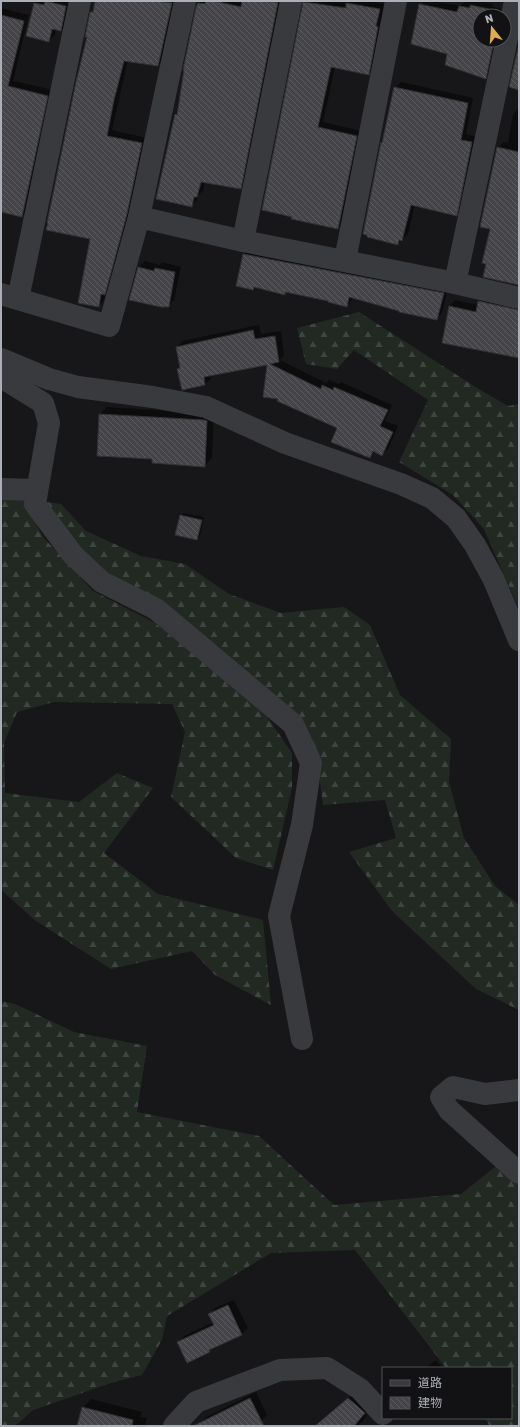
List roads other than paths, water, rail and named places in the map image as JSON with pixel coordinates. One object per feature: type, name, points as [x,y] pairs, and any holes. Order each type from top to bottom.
[{"type":"street","points":[[80,1],[10,297],[109,326],[138,217],[185,1]]},
{"type":"street","points":[[243,241],[291,1]]},
{"type":"street","points":[[345,260],[396,1]]},
{"type":"street","points":[[455,282],[514,1]]},
{"type":"street","points":[[138,217],[243,241],[455,282],[519,298]]},
{"type":"street","points":[[1,359],[49,379],[78,388],[153,397],[206,407],[285,443],[401,484],[432,498],[456,518],[475,545],[494,580],[519,640]]},
{"type":"street","points":[[1,377],[43,403],[49,423],[35,504],[73,555],[102,582],[156,609],[293,724],[311,763],[302,825],[279,916],[302,1039]]},
{"type":"street","points":[[1,489],[37,490]]},
{"type":"street","points":[[519,1090],[485,1094],[453,1087],[441,1097],[449,1110],[519,1173]]},
{"type":"street","points":[[174,1426],[196,1402],[280,1370],[327,1368],[360,1389],[382,1414]]},
{"type":"street","points":[[371,1426],[382,1416]]}]
